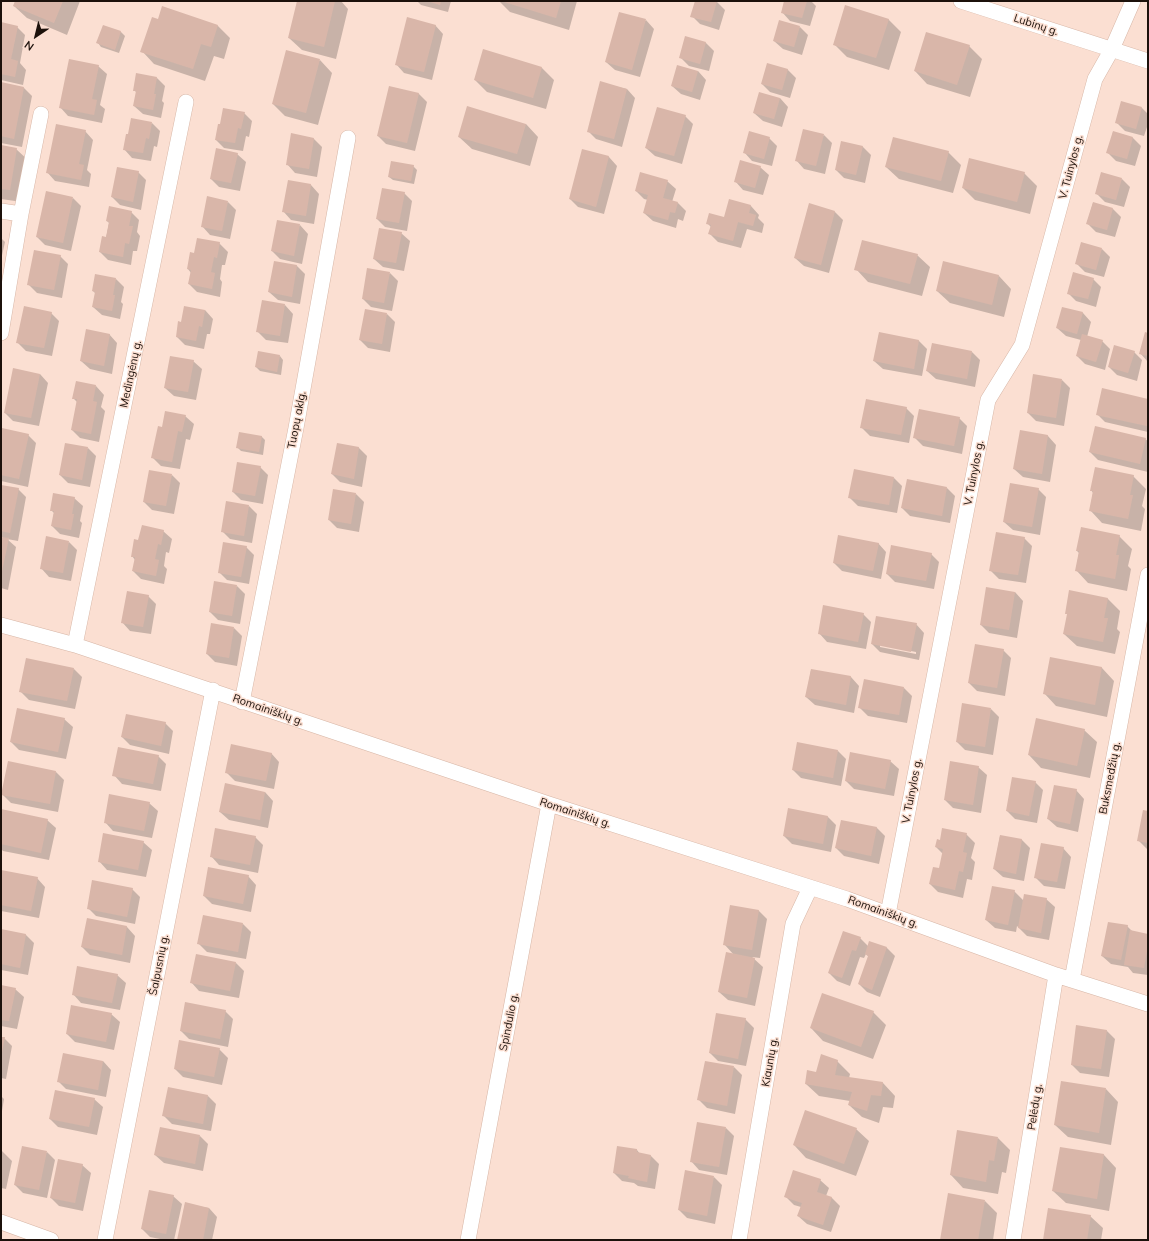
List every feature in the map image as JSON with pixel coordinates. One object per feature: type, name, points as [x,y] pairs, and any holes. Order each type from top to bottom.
[{"type":"street","name":"Lubinų g.","points":[[961,1],[1148,61]]},
{"type":"street","points":[[1112,49],[1133,1]]},
{"type":"street","name":"V. Tuinylos g.","points":[[888,914],[988,400],[1022,345],[1096,79],[1112,49]]},
{"type":"street","name":"Medingėnų g.","points":[[75,645],[186,102]]},
{"type":"street","points":[[1,333],[21,214],[41,114]]},
{"type":"street","name":"Tuopų aklg.","points":[[242,702],[296,428],[348,138]]},
{"type":"street","points":[[1,211],[21,214]]},
{"type":"street","name":"Buksmedžių g.","points":[[1072,980],[1148,575]]},
{"type":"street","name":"Romainiškių g.","points":[[1,625],[75,645],[213,690],[242,702],[549,804],[847,899],[1056,975],[1148,1004]]},
{"type":"street","name":"Šalpusnių g.","points":[[105,1240],[213,690]]},
{"type":"street","name":"Spindulio g.","points":[[468,1240],[549,804]]},
{"type":"street","name":"Kiaunių g.","points":[[739,1240],[793,924],[810,888]]},
{"type":"street","name":"Pelėdų g.","points":[[1013,1240],[1056,975]]},
{"type":"street","points":[[1,1222],[51,1240]]},
{"type":"building","points":[[15,1],[63,1],[54,23],[13,6]]},
{"type":"building","points":[[297,1],[335,1],[324,47],[288,38]]},
{"type":"building","points":[[427,1],[441,1],[440,5]]},
{"type":"building","points":[[501,1],[561,1],[556,18]]},
{"type":"building","points":[[695,1],[717,1],[711,22],[690,17]]},
{"type":"building","points":[[784,1],[807,1],[802,18],[781,13]]},
{"type":"building","points":[[845,5],[889,19],[876,58],[833,45]]},
{"type":"building","points":[[162,6],[218,25],[211,47],[201,44],[193,69],[140,52],[152,17],[158,19]]},
{"type":"building","points":[[619,12],[646,19],[632,70],[605,62]]},
{"type":"building","points":[[407,17],[436,25],[424,72],[395,65]]},
{"type":"building","points":[[779,20],[800,26],[794,47],[773,41]]},
{"type":"building","points":[[1,22],[18,26],[11,59],[18,61],[15,77],[1,74]]},
{"type":"building","points":[[103,25],[121,31],[115,50],[96,43]]},
{"type":"building","points":[[926,32],[970,45],[957,85],[914,71]]},
{"type":"building","points":[[685,36],[706,42],[700,64],[679,58]]},
{"type":"building","points":[[483,49],[542,67],[533,98],[474,80]]},
{"type":"building","points":[[286,50],[320,59],[306,113],[272,104]]},
{"type":"building","points":[[69,59],[99,65],[92,99],[97,100],[94,115],[59,108]]},
{"type":"building","points":[[767,63],[788,69],[782,90],[761,84]]},
{"type":"building","points":[[677,65],[698,71],[692,92],[671,86]]},
{"type":"building","points":[[136,73],[157,77],[153,110],[133,106],[136,91],[133,91]]},
{"type":"building","points":[[600,81],[627,89],[614,139],[587,132]]},
{"type":"building","points":[[1,82],[24,87],[14,139],[1,136]]},
{"type":"building","points":[[389,86],[419,93],[407,143],[377,136]]},
{"type":"building","points":[[759,92],[780,98],[774,119],[753,113]]},
{"type":"building","points":[[1121,101],[1142,107],[1136,129],[1115,123]]},
{"type":"building","points":[[467,106],[526,124],[517,154],[458,137]]},
{"type":"building","points":[[657,107],[686,115],[674,156],[645,148]]},
{"type":"building","points":[[223,108],[245,112],[241,129],[238,128],[235,143],[215,140]]},
{"type":"building","points":[[131,118],[152,122],[149,139],[146,138],[143,153],[123,150]]},
{"type":"building","points":[[56,124],[86,130],[79,164],[84,165],[81,180],[46,173]]},
{"type":"building","points":[[803,129],[824,134],[816,166],[795,161]]},
{"type":"building","points":[[749,131],[770,137],[764,159],[743,153]]},
{"type":"building","points":[[1113,131],[1133,137],[1127,159],[1106,153]]},
{"type":"building","points":[[291,133],[314,138],[309,169],[286,165]]},
{"type":"building","points":[[893,137],[949,151],[941,181],[885,167]]},
{"type":"building","points":[[841,141],[863,146],[856,175],[835,170]]},
{"type":"building","points":[[1,145],[17,148],[10,190],[1,189]]},
{"type":"building","points":[[216,148],[238,153],[231,183],[210,179]]},
{"type":"building","points":[[582,149],[609,156],[596,207],[569,199]]},
{"type":"building","points":[[969,158],[1025,172],[1017,202],[962,188]]},
{"type":"building","points":[[740,160],[761,166],[755,188],[734,182]]},
{"type":"building","points":[[391,161],[414,165],[411,181],[388,177]]},
{"type":"building","points":[[117,167],[139,171],[133,202],[111,197]]},
{"type":"building","points":[[640,172],[668,180],[663,198],[678,202],[675,213],[670,212],[668,220],[643,213],[648,195],[635,191]]},
{"type":"building","points":[[1101,172],[1122,178],[1116,200],[1095,194]]},
{"type":"building","points":[[288,180],[311,184],[306,216],[282,212]]},
{"type":"building","points":[[382,188],[405,192],[399,223],[376,219]]},
{"type":"building","points":[[46,191],[73,197],[63,243],[36,237]]},
{"type":"building","points":[[207,196],[228,201],[222,231],[201,227]]},
{"type":"building","points":[[729,199],[751,205],[749,213],[756,215],[753,226],[738,222],[733,241],[708,234],[711,225],[706,224],[709,213],[724,217]]},
{"type":"building","points":[[1093,202],[1113,208],[1107,230],[1086,224]]},
{"type":"building","points":[[809,203],[835,211],[821,265],[794,258]]},
{"type":"building","points":[[109,206],[132,211],[129,226],[133,226],[129,244],[125,243],[123,257],[99,252],[102,236],[106,237],[109,222],[106,221]]},
{"type":"building","points":[[277,220],[300,224],[294,256],[271,251]]},
{"type":"building","points":[[379,228],[402,232],[396,263],[373,259]]},
{"type":"building","points":[[197,238],[220,242],[217,258],[214,257],[211,272],[215,273],[212,289],[188,284],[191,270],[187,269],[190,252],[194,253]]},
{"type":"building","points":[[862,240],[918,254],[910,284],[854,270]]},
{"type":"building","points":[[1081,242],[1102,248],[1096,270],[1075,264]]},
{"type":"building","points":[[34,250],[61,255],[54,290],[27,285]]},
{"type":"building","points":[[274,261],[297,265],[292,297],[268,292]]},
{"type":"building","points":[[943,261],[999,275],[992,305],[936,291]]},
{"type":"building","points":[[367,268],[390,272],[384,303],[362,299]]},
{"type":"building","points":[[1073,272],[1094,278],[1088,299],[1067,294]]},
{"type":"building","points":[[95,274],[116,278],[112,311],[92,307],[95,292],[92,291]]},
{"type":"building","points":[[262,300],[285,304],[280,336],[256,332]]},
{"type":"building","points":[[24,306],[52,312],[44,348],[16,343]]},
{"type":"building","points":[[184,306],[205,310],[202,327],[199,326],[196,341],[176,337],[178,321],[181,322]]},
{"type":"building","points":[[1062,307],[1083,312],[1077,334],[1056,328]]},
{"type":"building","points":[[365,309],[387,313],[382,344],[359,340]]},
{"type":"building","points":[[86,329],[110,334],[104,366],[80,361]]},
{"type":"building","points":[[879,332],[919,340],[914,369],[873,361]]},
{"type":"building","points":[[1145,332],[1148,333],[1148,356],[1139,354]]},
{"type":"building","points":[[1082,334],[1103,340],[1096,362],[1076,356]]},
{"type":"building","points":[[932,343],[972,351],[967,379],[926,371]]},
{"type":"building","points":[[1114,345],[1135,351],[1128,373],[1108,367]]},
{"type":"building","points":[[258,351],[280,355],[277,372],[255,367]]},
{"type":"building","points":[[170,356],[194,360],[188,392],[164,388]]},
{"type":"building","points":[[13,368],[40,374],[31,418],[4,413]]},
{"type":"building","points":[[1033,374],[1062,379],[1056,418],[1027,413]]},
{"type":"building","points":[[76,381],[96,385],[93,401],[97,402],[91,434],[71,430],[77,399],[72,399]]},
{"type":"building","points":[[1102,388],[1148,399],[1147,426],[1096,415]]},
{"type":"building","points":[[866,399],[907,407],[901,435],[860,428]]},
{"type":"building","points":[[919,409],[960,417],[954,446],[913,438]]},
{"type":"building","points":[[165,411],[186,415],[182,432],[178,431],[172,462],[151,458],[158,426],[162,427]]},
{"type":"building","points":[[1095,426],[1146,438],[1140,464],[1089,452]]},
{"type":"building","points":[[2,428],[29,434],[19,479],[1,475]]},
{"type":"building","points":[[1020,430],[1048,435],[1042,474],[1013,469]]},
{"type":"building","points":[[239,432],[262,436],[259,452],[236,448]]},
{"type":"building","points":[[65,443],[88,447],[82,480],[59,475]]},
{"type":"building","points":[[337,443],[359,447],[354,479],[331,474]]},
{"type":"building","points":[[237,462],[261,466],[255,496],[232,492]]},
{"type":"building","points":[[1095,467],[1134,475],[1130,495],[1133,495],[1128,519],[1089,511],[1093,491],[1090,491]]},
{"type":"building","points":[[854,469],[894,477],[889,505],[848,498]]},
{"type":"building","points":[[149,470],[172,474],[166,506],[143,502]]},
{"type":"building","points":[[907,479],[947,487],[942,516],[901,508]]},
{"type":"building","points":[[1010,483],[1039,488],[1032,527],[1003,522]]},
{"type":"building","points":[[1,485],[19,488],[10,533],[1,531]]},
{"type":"building","points":[[333,489],[356,493],[351,524],[328,520]]},
{"type":"building","points":[[53,493],[75,497],[71,530],[51,526],[54,511],[50,511]]},
{"type":"building","points":[[226,501],[249,505],[244,536],[221,532]]},
{"type":"building","points":[[142,525],[164,530],[161,545],[158,544],[155,559],[159,560],[156,576],[132,571],[135,557],[131,557],[134,539],[138,540]]},
{"type":"building","points":[[1081,527],[1120,535],[1116,555],[1119,555],[1115,579],[1075,571],[1079,551],[1076,551]]},
{"type":"building","points":[[996,532],[1025,537],[1018,575],[989,571]]},
{"type":"building","points":[[838,535],[879,543],[873,571],[833,563]]},
{"type":"building","points":[[46,536],[69,541],[63,573],[40,569]]},
{"type":"building","points":[[1,537],[9,538],[2,571],[1,571]]},
{"type":"building","points":[[223,542],[247,546],[241,577],[218,573]]},
{"type":"building","points":[[891,545],[932,553],[926,581],[886,574]]},
{"type":"building","points":[[214,581],[237,585],[232,616],[209,612]]},
{"type":"building","points":[[986,587],[1015,592],[1009,630],[980,625]]},
{"type":"building","points":[[1069,590],[1108,598],[1104,618],[1108,618],[1103,642],[1063,634],[1067,614],[1065,614]]},
{"type":"building","points":[[127,591],[149,595],[143,627],[121,623]]},
{"type":"building","points":[[823,605],[864,613],[858,642],[818,634]]},
{"type":"building","points":[[876,616],[917,623],[911,652],[871,644]]},
{"type":"building","points":[[211,623],[234,627],[229,658],[206,654]]},
{"type":"building","points":[[975,644],[1004,649],[997,688],[968,683]]},
{"type":"building","points":[[1050,657],[1102,667],[1095,705],[1043,694]]},
{"type":"building","points":[[26,658],[74,668],[67,701],[19,692]]},
{"type":"building","points":[[811,669],[851,676],[846,705],[805,697]]},
{"type":"building","points":[[864,679],[904,687],[899,715],[858,708]]},
{"type":"building","points":[[962,703],[991,708],[985,747],[956,742]]},
{"type":"building","points":[[17,708],[65,718],[58,752],[10,742]]},
{"type":"building","points":[[126,714],[166,722],[161,746],[121,737]]},
{"type":"building","points":[[1036,718],[1085,729],[1077,766],[1028,755]]},
{"type":"building","points":[[797,742],[838,750],[833,778],[792,770]]},
{"type":"building","points":[[231,744],[272,753],[266,781],[225,773]]},
{"type":"building","points":[[118,747],[159,755],[153,784],[112,776]]},
{"type":"building","points":[[850,752],[891,760],[885,789],[845,781]]},
{"type":"building","points":[[8,761],[56,771],[50,804],[1,795]]},
{"type":"building","points":[[950,761],[979,766],[973,805],[944,800]]},
{"type":"building","points":[[1012,777],[1036,781],[1029,816],[1006,811]]},
{"type":"building","points":[[225,783],[265,792],[260,820],[219,812]]},
{"type":"building","points":[[1054,785],[1077,789],[1070,824],[1047,819]]},
{"type":"building","points":[[109,794],[150,802],[144,831],[104,823]]},
{"type":"building","points":[[788,808],[828,816],[823,844],[783,836]]},
{"type":"building","points":[[1,809],[48,819],[41,853],[1,844]]},
{"type":"building","points":[[1143,810],[1148,811],[1148,843],[1137,841]]},
{"type":"building","points":[[841,820],[877,827],[871,856],[835,848]]},
{"type":"building","points":[[215,828],[256,836],[250,865],[210,857]]},
{"type":"building","points":[[942,828],[967,833],[963,852],[967,853],[963,872],[959,871],[955,890],[929,884],[933,867],[939,868],[943,849],[935,847],[937,839],[940,840]]},
{"type":"building","points":[[103,833],[144,841],[138,870],[98,862]]},
{"type":"building","points":[[1000,835],[1022,839],[1016,874],[993,869]]},
{"type":"building","points":[[1041,843],[1064,847],[1057,882],[1034,878]]},
{"type":"building","points":[[208,867],[249,875],[243,904],[203,896]]},
{"type":"building","points":[[1,870],[38,877],[31,911],[1,905]]},
{"type":"building","points":[[92,880],[133,888],[127,917],[87,909]]},
{"type":"building","points":[[992,886],[1015,890],[1008,925],[985,920]]},
{"type":"building","points":[[1024,894],[1047,898],[1041,933],[1018,928]]},
{"type":"building","points":[[730,905],[759,910],[752,950],[723,945]]},
{"type":"building","points":[[203,915],[243,923],[238,952],[197,944]]},
{"type":"building","points":[[87,918],[127,926],[122,955],[81,947]]},
{"type":"building","points":[[1108,922],[1128,925],[1121,960],[1101,956]]},
{"type":"building","points":[[1,929],[26,934],[20,968],[1,964]]},
{"type":"building","points":[[1130,930],[1148,934],[1148,945],[1144,968],[1124,965]]},
{"type":"building","points":[[843,931],[861,937],[856,951],[852,950],[842,978],[828,973]]},
{"type":"building","points":[[869,941],[887,947],[872,990],[858,984],[868,956],[865,954]]},
{"type":"building","points":[[726,952],[755,958],[747,998],[718,992]]},
{"type":"building","points":[[196,954],[236,962],[230,991],[190,983]]},
{"type":"building","points":[[77,966],[118,974],[112,1003],[72,995]]},
{"type":"building","points":[[1,985],[16,988],[9,1021],[1,1020]]},
{"type":"building","points":[[822,993],[874,1011],[861,1047],[810,1028]]},
{"type":"building","points":[[185,1002],[226,1010],[220,1039],[180,1031]]},
{"type":"building","points":[[71,1005],[112,1013],[106,1042],[66,1034]]},
{"type":"building","points":[[716,1013],[746,1018],[738,1059],[709,1053]]},
{"type":"building","points":[[1076,1025],[1107,1030],[1101,1069],[1071,1065]]},
{"type":"building","points":[[1,1037],[5,1037],[2,1052],[1,1052]]},
{"type":"building","points":[[179,1040],[220,1048],[214,1077],[174,1069]]},
{"type":"building","points":[[63,1053],[103,1061],[98,1090],[57,1082]]},
{"type":"building","points":[[821,1054],[838,1060],[835,1075],[883,1082],[881,1096],[871,1095],[867,1111],[848,1105],[852,1092],[805,1084],[807,1070],[816,1072]]},
{"type":"building","points":[[705,1061],[734,1066],[727,1106],[697,1100]]},
{"type":"building","points":[[1061,1081],[1106,1088],[1099,1133],[1054,1125]]},
{"type":"building","points":[[168,1087],[208,1095],[203,1124],[162,1116]]},
{"type":"building","points":[[55,1090],[95,1098],[89,1127],[49,1119]]},
{"type":"building","points":[[805,1110],[857,1128],[844,1164],[793,1145]]},
{"type":"building","points":[[697,1122],[726,1127],[719,1167],[690,1162]]},
{"type":"building","points":[[160,1127],[200,1135],[195,1164],[154,1155]]},
{"type":"building","points":[[957,1130],[998,1137],[994,1161],[989,1160],[986,1182],[950,1175]]},
{"type":"building","points":[[22,1146],[47,1151],[39,1190],[14,1185]]},
{"type":"building","points":[[617,1146],[637,1149],[637,1152],[651,1155],[647,1182],[613,1173]]},
{"type":"building","points":[[1060,1147],[1104,1154],[1097,1199],[1052,1191]]},
{"type":"building","points":[[58,1159],[83,1164],[75,1203],[50,1198]]},
{"type":"building","points":[[685,1170],[714,1176],[707,1216],[678,1210]]},
{"type":"building","points":[[793,1170],[821,1179],[817,1192],[832,1197],[823,1225],[797,1216],[802,1203],[784,1197]]},
{"type":"building","points":[[149,1190],[174,1195],[166,1234],[141,1229]]},
{"type":"building","points":[[948,1193],[985,1200],[978,1240],[940,1240]]},
{"type":"building","points":[[185,1202],[209,1208],[203,1240],[177,1240]]},
{"type":"building","points":[[1048,1208],[1091,1215],[1087,1240],[1043,1240]]}]
